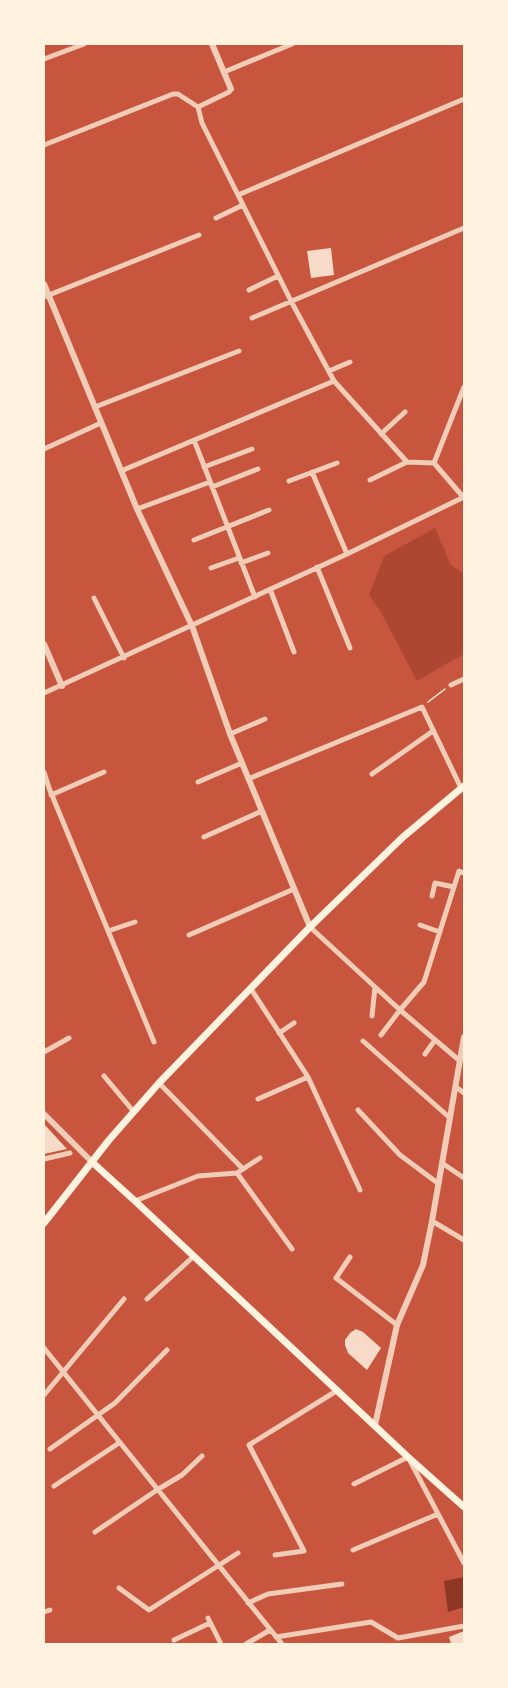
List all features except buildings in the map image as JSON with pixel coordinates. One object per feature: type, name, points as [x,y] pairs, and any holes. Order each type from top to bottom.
[{"type":"main road","points":[[44,1223],[159,1083],[310,927],[403,837],[463,787]]},
{"type":"main road","points":[[92,1162],[408,1457],[465,1507]]},
{"type":"street","points":[[44,59],[84,44]]},
{"type":"street","points":[[198,106],[231,89],[212,44]]},
{"type":"street","points":[[224,72],[292,44]]},
{"type":"street","points":[[44,145],[173,94],[178,94],[198,106],[202,123],[278,276],[334,381],[407,462]]},
{"type":"street","points":[[238,195],[465,99]]},
{"type":"street","points":[[216,218],[243,205]]},
{"type":"street","points":[[252,318],[465,228]]},
{"type":"street","points":[[46,296],[199,235]]},
{"type":"street","points":[[249,290],[278,276]]},
{"type":"street","points":[[44,284],[46,296],[137,509],[192,626],[230,734],[310,927],[399,1010],[460,1061]]},
{"type":"street","points":[[95,407],[238,351]]},
{"type":"street","points":[[329,372],[350,362]]},
{"type":"street","points":[[121,471],[334,381]]},
{"type":"street","points":[[434,463],[465,387]]},
{"type":"street","points":[[381,434],[405,412]]},
{"type":"street","points":[[44,449],[101,423]]},
{"type":"street","points":[[194,440],[255,597]]},
{"type":"street","points":[[204,467],[252,449]]},
{"type":"street","points":[[44,693],[124,658],[464,498],[434,463],[407,462],[370,480]]},
{"type":"street","points":[[289,481],[337,463]]},
{"type":"street","points":[[137,509],[258,469]]},
{"type":"street","points":[[312,472],[347,554]]},
{"type":"street","points":[[194,540],[269,510]]},
{"type":"street","points":[[211,568],[268,553]]},
{"type":"street","points":[[317,567],[350,648]]},
{"type":"street","points":[[270,589],[294,652]]},
{"type":"street","points":[[94,598],[124,658]]},
{"type":"street","points":[[44,644],[62,686]]},
{"type":"street","points":[[451,685],[465,679]]},
{"type":"street","points":[[248,779],[422,706],[463,787]]},
{"type":"street","points":[[230,734],[265,719]]},
{"type":"street","points":[[372,774],[433,731]]},
{"type":"street","points":[[198,782],[242,763]]},
{"type":"street","points":[[44,772],[48,791],[154,1042]]},
{"type":"street","points":[[48,791],[104,772]]},
{"type":"street","points":[[204,837],[262,811]]},
{"type":"street","points":[[381,1035],[424,982],[459,871],[465,873]]},
{"type":"street","points":[[432,896],[435,883],[454,887]]},
{"type":"street","points":[[189,935],[294,889]]},
{"type":"street","points":[[108,931],[135,922]]},
{"type":"street","points":[[420,925],[440,932]]},
{"type":"street","points":[[372,1016],[375,987]]},
{"type":"street","points":[[251,989],[308,1077],[360,1190]]},
{"type":"street","points":[[279,1033],[294,1023]]},
{"type":"street","points":[[375,1425],[397,1324],[423,1265],[465,1037]]},
{"type":"street","points":[[44,1052],[69,1038]]},
{"type":"street","points":[[425,1054],[435,1040]]},
{"type":"street","points":[[363,1041],[450,1118]]},
{"type":"street","points":[[104,1076],[134,1112]]},
{"type":"street","points":[[258,1099],[308,1077]]},
{"type":"street","points":[[159,1083],[243,1169]]},
{"type":"street","points":[[456,1087],[465,1093]]},
{"type":"street","points":[[358,1110],[400,1155],[439,1184]]},
{"type":"street","points":[[44,1114],[92,1162]]},
{"type":"street","points":[[44,1159],[70,1153]]},
{"type":"street","points":[[135,1201],[198,1176],[237,1173],[260,1158]]},
{"type":"street","points":[[442,1163],[465,1178]]},
{"type":"street","points":[[237,1173],[292,1249]]},
{"type":"street","points":[[432,1221],[465,1240]]},
{"type":"street","points":[[147,1299],[194,1256]]},
{"type":"street","points":[[350,1257],[336,1278],[397,1324]]},
{"type":"street","points":[[44,1395],[124,1299]]},
{"type":"street","points":[[44,1348],[282,1644]]},
{"type":"street","points":[[50,1449],[116,1403],[167,1350]]},
{"type":"street","points":[[275,1555],[304,1551],[249,1445],[338,1390]]},
{"type":"street","points":[[54,1486],[119,1443]]},
{"type":"street","points":[[95,1532],[182,1475],[202,1456]]},
{"type":"street","points":[[354,1484],[408,1457],[465,1563]]},
{"type":"street","points":[[354,1550],[438,1514]]},
{"type":"street","points":[[119,1588],[149,1610],[238,1553]]},
{"type":"street","points":[[248,1603],[268,1594],[342,1584]]},
{"type":"street","points":[[44,1612],[50,1610]]},
{"type":"street","points":[[174,1640],[209,1621],[221,1644]]},
{"type":"street","points":[[276,1637],[371,1622],[398,1638],[465,1626]]},
{"type":"street","points":[[246,1644],[270,1630]]},
{"type":"path","points":[[422,706],[451,685]]},
{"type":"shaded area","points":[[435,528],[451,565],[464,574],[464,654],[417,681],[381,612],[369,595],[384,556]]},
{"type":"shaded area","points":[[464,1577],[464,1607],[448,1612],[444,1581]]}]
